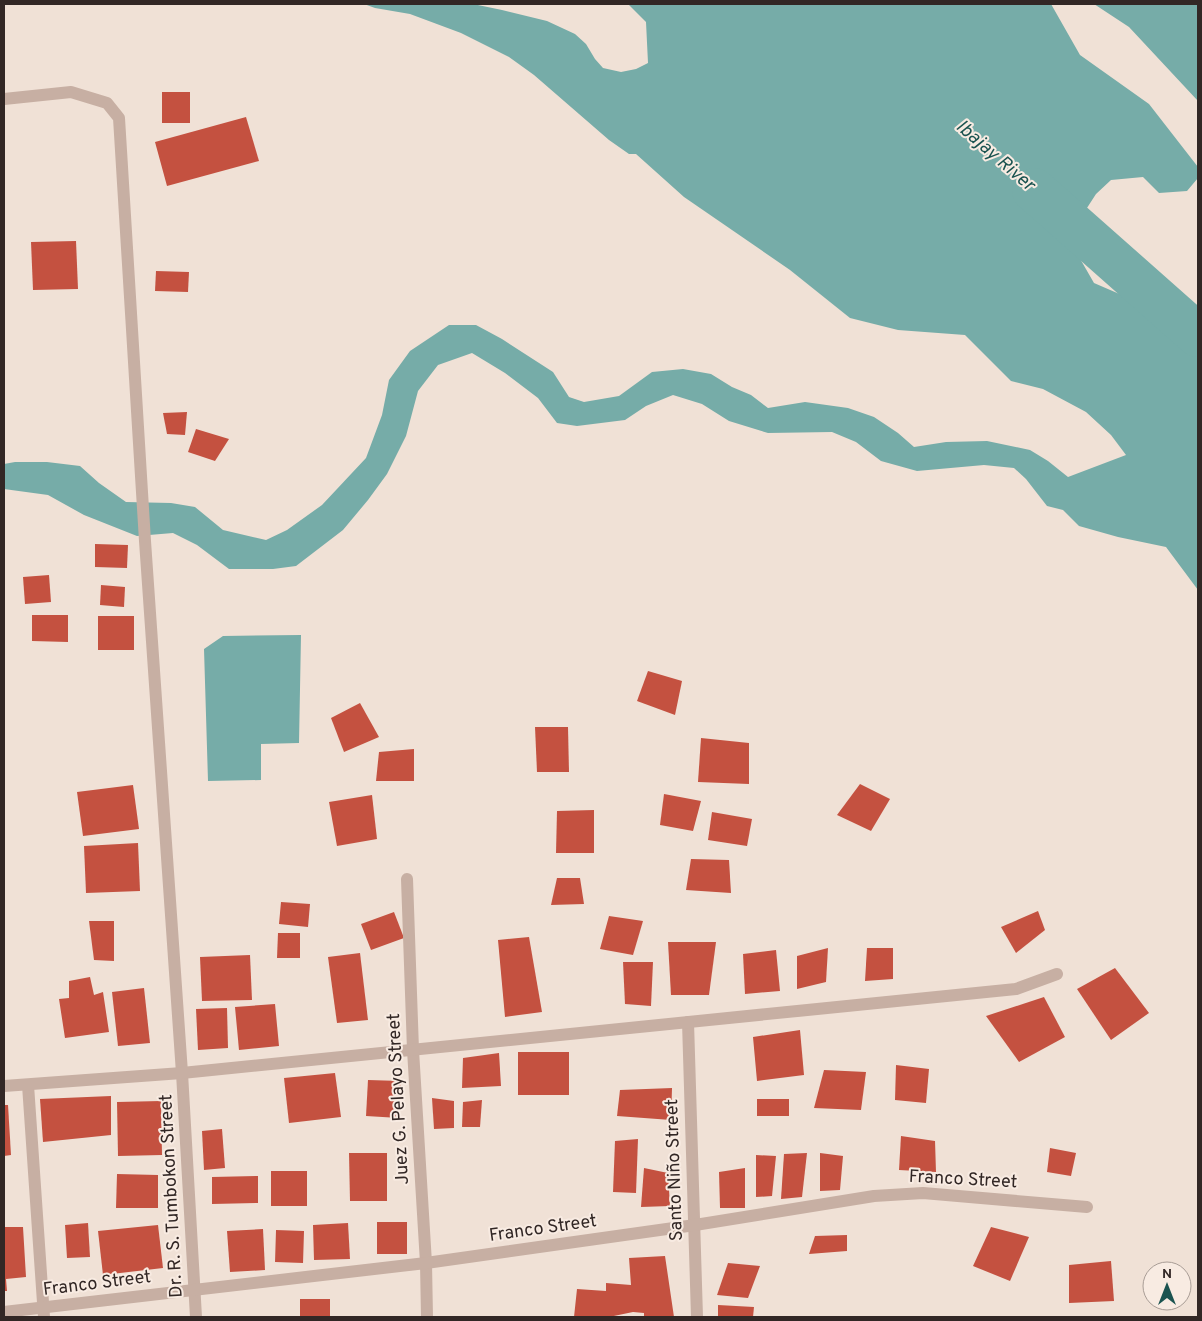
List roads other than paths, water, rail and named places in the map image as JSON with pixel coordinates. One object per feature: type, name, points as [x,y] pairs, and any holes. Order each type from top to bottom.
[{"type":"street","name":"Dr. R. S. Tumbokon Street","points":[[4,99],[70,92],[108,103],[119,118],[145,542],[182,1073],[196,1317]]},
{"type":"street","name":"Juez G. Pelayo Street","points":[[407,879],[413,1050],[426,1263],[427,1317]]},
{"type":"street","points":[[4,1086],[182,1073],[1016,989],[1057,974]]},
{"type":"street","name":"Santo Niño Street","points":[[688,1022],[697,1317]]},
{"type":"street","points":[[28,1085],[44,1312]]},
{"type":"street","name":"Franco Street","points":[[4,1312],[44,1312],[195,1290],[426,1263],[694,1225],[874,1196],[922,1193],[1087,1207]]},
{"type":"water","points":[[364,4],[473,4],[547,21],[575,34],[586,44],[603,68],[621,72],[636,69],[648,63],[646,22],[628,4],[1051,4],[1080,55],[1149,104],[1198,167],[1198,178],[1187,191],[1159,193],[1143,177],[1111,180],[1096,194],[1085,211],[1075,250],[1094,283],[1131,299],[1165,321],[1181,339],[1198,349],[1198,590],[1166,547],[1118,537],[1079,526],[1063,510],[1047,506],[1026,479],[1014,468],[984,465],[917,471],[881,461],[856,442],[832,432],[768,433],[729,421],[702,404],[673,395],[646,406],[625,420],[577,426],[557,423],[538,398],[505,373],[472,353],[438,365],[418,391],[406,436],[387,474],[343,530],[296,566],[273,569],[229,569],[197,545],[173,533],[137,536],[84,515],[48,495],[4,489],[4,464],[47,462],[80,466],[99,483],[126,502],[171,503],[195,507],[223,530],[266,540],[287,530],[322,505],[366,458],[382,415],[389,380],[410,351],[449,325],[476,325],[502,339],[553,372],[569,397],[584,402],[619,396],[652,372],[683,369],[711,374],[732,387],[751,395],[768,408],[805,402],[848,408],[874,417],[898,433],[914,447],[946,442],[987,441],[1030,450],[1068,477],[1126,455],[1111,435],[1086,412],[1043,389],[1011,381],[965,335],[898,330],[850,318],[790,270],[684,197],[636,154],[629,154],[609,140],[534,75],[509,57],[461,33],[410,14],[375,8]]},
{"type":"water","points":[[1094,4],[1198,4],[1198,101],[1129,27]]},
{"type":"water","points":[[301,635],[299,743],[261,744],[261,780],[208,781],[204,649],[223,636]]},
{"type":"waterway","name":"Ibajay River","points":[[1034,190],[1198,335]]}]
